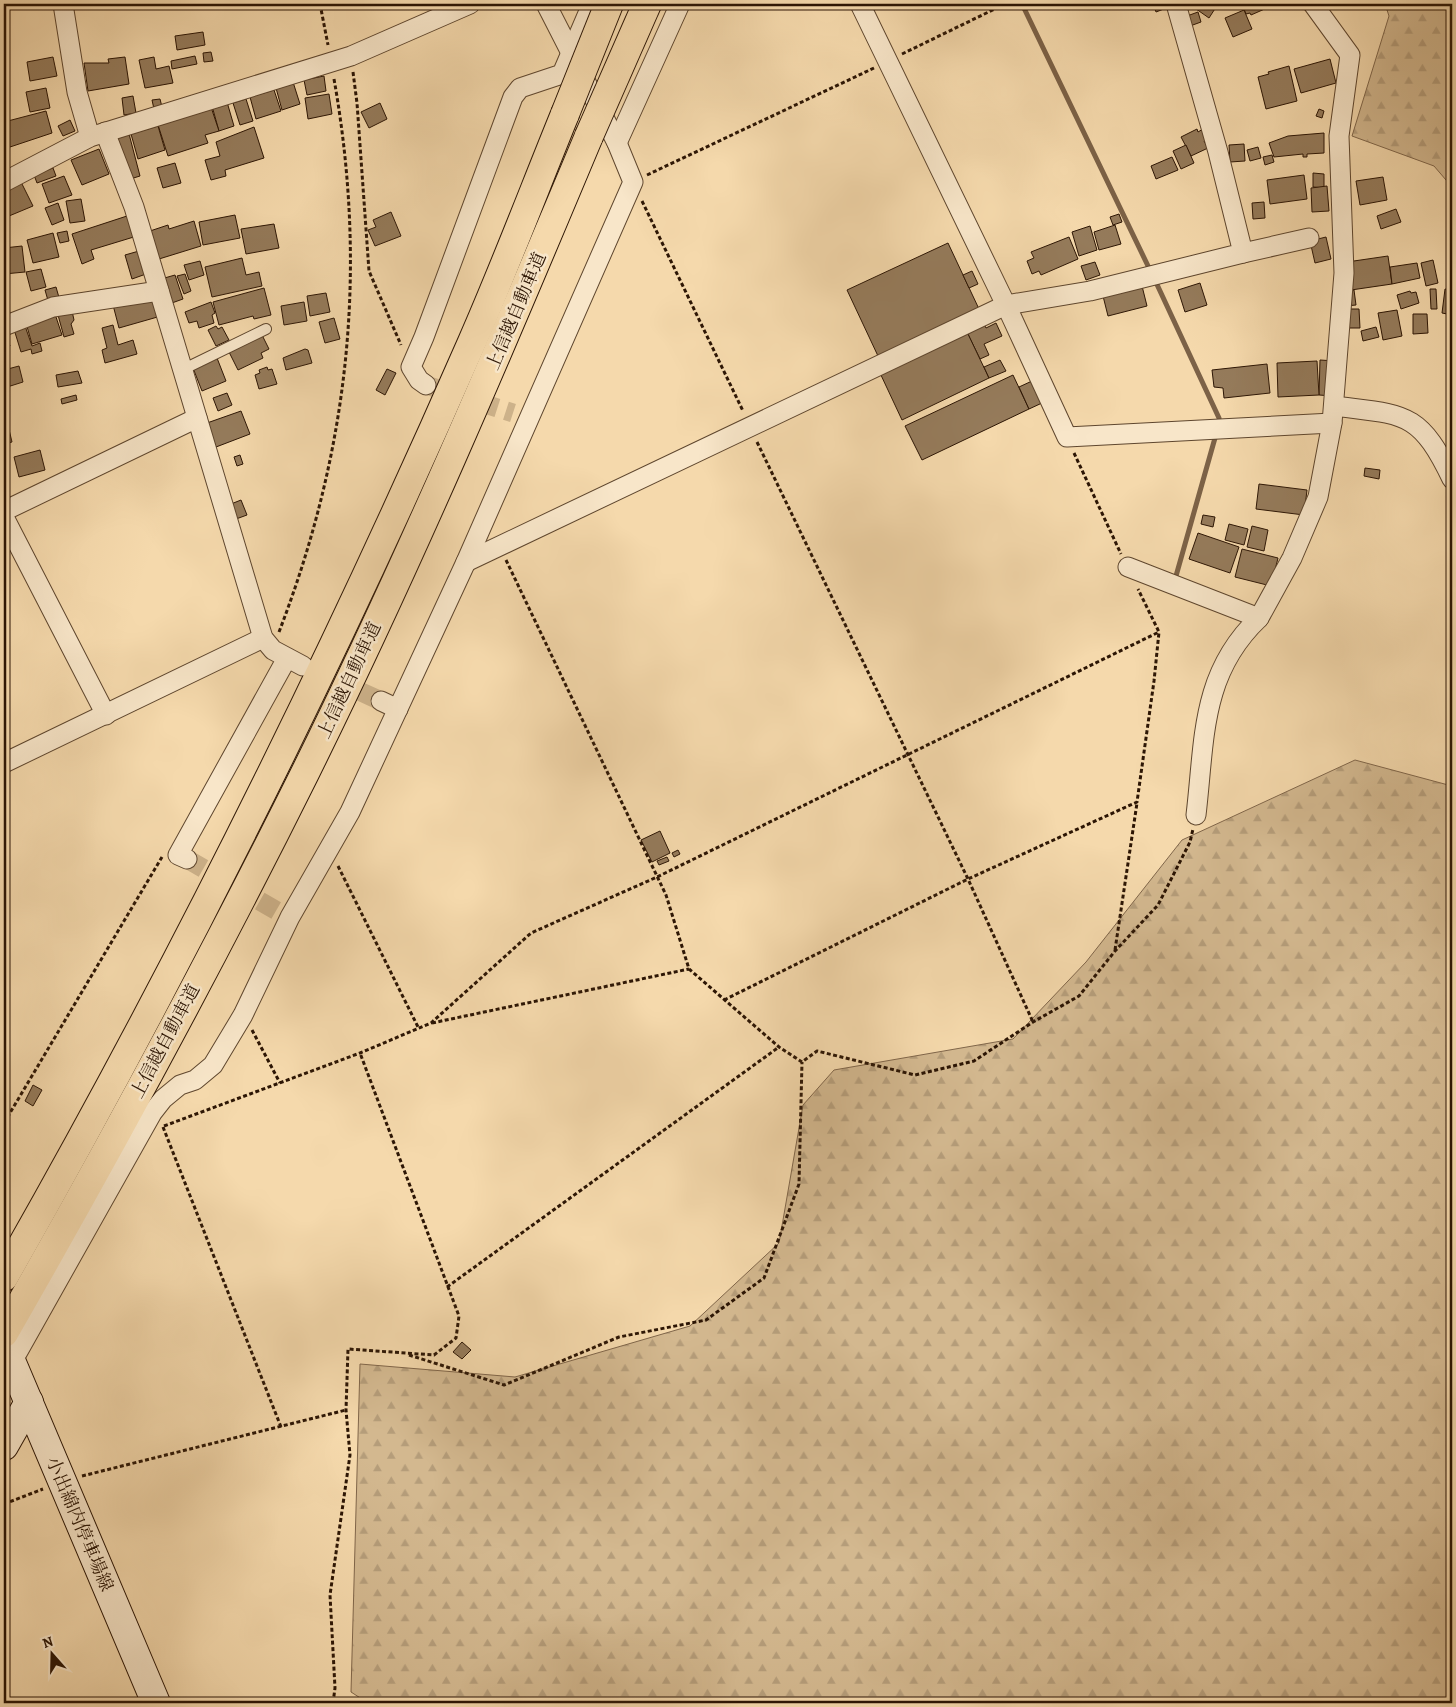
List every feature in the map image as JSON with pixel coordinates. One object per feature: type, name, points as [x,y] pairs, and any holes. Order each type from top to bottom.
[{"type":"highway","name":"上信越自動車道","points":[[4,1277],[216,885],[344,625],[470,346],[566,114],[609,4]]},
{"type":"highway","name":"上信越自動車道","points":[[4,1333],[242,897],[352,676],[463,434],[647,4]]},
{"type":"main road","name":"小出綿内停車場線","points":[[8,1353],[156,1703]]},
{"type":"main road","points":[[4,1446],[29,1402]]},
{"type":"street","points":[[63,4],[77,92],[134,207],[263,638],[273,650],[295,662],[178,855],[187,859]]},
{"type":"street","points":[[4,182],[97,135],[351,56],[470,4]]},
{"type":"street","points":[[8,1353],[152,1113],[163,1099],[180,1085],[195,1080],[213,1065],[243,1014],[283,914],[329,850],[350,812],[466,562],[520,417],[633,182],[618,143],[546,4]]},
{"type":"street","points":[[426,384],[418,380],[411,367],[424,337],[513,97],[520,88],[562,74],[592,4]]},
{"type":"street","points":[[618,143],[680,4]]},
{"type":"street","points":[[860,4],[1006,306],[1066,437],[1333,414],[1387,413],[1402,416],[1412,422],[1433,442],[1452,479]]},
{"type":"street","points":[[1176,4],[1218,152],[1242,253]]},
{"type":"street","points":[[1196,815],[1210,702],[1220,669],[1241,636],[1259,618],[1292,558],[1318,497],[1333,414],[1344,273],[1339,136],[1350,55],[1313,4]]},
{"type":"street","points":[[466,562],[1006,306],[1090,291],[1309,238]]},
{"type":"street","points":[[4,326],[53,307],[159,291]]},
{"type":"street","points":[[4,511],[197,418]]},
{"type":"street","points":[[4,517],[106,715]]},
{"type":"street","points":[[1128,567],[1259,618]]},
{"type":"street","points":[[4,763],[263,638]]},
{"type":"street","points":[[381,701],[398,709]]},
{"type":"lane","points":[[182,370],[266,330]]},
{"type":"path","points":[[1005,4],[633,182],[968,879],[1032,1022]]},
{"type":"path","points":[[351,56],[358,103],[369,271],[411,367]]},
{"type":"path","points":[[1066,437],[1159,632],[1154,681],[1115,951]]},
{"type":"path","points":[[498,546],[515,576],[666,895],[689,968],[779,1047],[802,1062]]},
{"type":"path","points":[[431,1023],[531,933],[657,877],[1159,632]]},
{"type":"path","points":[[724,1000],[968,879],[1137,802]]},
{"type":"path","points":[[802,1062],[817,1051],[916,1075],[974,1061],[1032,1022],[1079,996],[1115,951],[1158,905],[1190,842],[1196,815]]},
{"type":"path","points":[[329,850],[419,1029]]},
{"type":"path","points":[[140,1135],[360,1053],[431,1023],[689,968]]},
{"type":"path","points":[[243,1014],[280,1083]]},
{"type":"path","points":[[447,1287],[779,1047]]},
{"type":"path","points":[[333,1703],[335,1688],[330,1595],[350,1455],[346,1410],[348,1349],[434,1354],[456,1338],[458,1316],[360,1053]]},
{"type":"path","points":[[403,1353],[504,1385],[619,1337],[706,1320],[764,1278],[799,1184],[802,1062]]},
{"type":"path","points":[[163,1126],[281,1426]]},
{"type":"path","points":[[4,1504],[62,1481],[346,1410]]},
{"type":"green space","points":[[1385,4],[1452,4],[1452,187],[1434,166],[1352,136],[1389,16]]},
{"type":"green space","points":[[1355,760],[1452,786],[1452,1703],[368,1703],[351,1692],[360,1364],[515,1377],[690,1326],[779,1243],[803,1105],[834,1070],[1013,1039],[1086,962],[1182,840]]},
{"type":"building","points":[[1153,4],[1167,4],[1169,7],[1156,12]]},
{"type":"building","points":[[1189,4],[1218,4],[1209,18]]},
{"type":"building","points":[[1242,4],[1276,4],[1251,15],[1250,13],[1246,14]]},
{"type":"building","points":[[1244,10],[1252,29],[1233,37],[1225,18]]},
{"type":"building","points":[[1198,12],[1201,22],[1190,26],[1187,16]]},
{"type":"building","points":[[203,32],[205,45],[177,50],[175,36]]},
{"type":"building","points":[[211,52],[213,61],[204,62],[203,53]]},
{"type":"building","points":[[195,56],[197,64],[172,69],[171,61]]},
{"type":"building","points":[[53,57],[57,76],[30,81],[27,62]]},
{"type":"building","points":[[125,57],[129,84],[88,91],[84,63],[109,63],[108,59]]},
{"type":"building","points":[[154,57],[156,69],[169,66],[173,83],[145,88],[139,60]]},
{"type":"building","points":[[1330,59],[1336,83],[1301,93],[1294,69]]},
{"type":"building","points":[[1289,66],[1297,101],[1266,109],[1258,77]]},
{"type":"building","points":[[324,76],[326,91],[307,95],[304,80]]},
{"type":"building","points":[[293,82],[300,104],[282,110],[276,88]]},
{"type":"building","points":[[46,88],[50,108],[30,112],[26,92]]},
{"type":"building","points":[[274,90],[281,111],[256,119],[250,97]]},
{"type":"building","points":[[329,94],[332,114],[308,119],[305,98]]},
{"type":"building","points":[[133,96],[136,113],[124,115],[122,98]]},
{"type":"building","points":[[160,99],[162,107],[154,109],[152,100]]},
{"type":"building","points":[[246,99],[253,121],[240,125],[233,103]]},
{"type":"building","points":[[227,102],[234,126],[219,131],[212,106]]},
{"type":"building","points":[[380,103],[387,119],[369,128],[361,112]]},
{"type":"building","points":[[211,107],[219,131],[205,135],[208,143],[168,156],[158,125]]},
{"type":"building","points":[[1319,109],[1324,111],[1322,118],[1316,116]]},
{"type":"building","points":[[46,111],[52,133],[4,149],[4,122]]},
{"type":"building","points":[[70,120],[75,131],[63,136],[58,126]]},
{"type":"building","points":[[158,126],[165,150],[138,159],[131,134]]},
{"type":"building","points":[[254,127],[264,158],[225,170],[226,176],[211,180],[205,160],[220,156],[216,142]]},
{"type":"building","points":[[1197,129],[1198,132],[1203,129],[1208,139],[1204,141],[1208,148],[1191,156],[1181,137]]},
{"type":"building","points":[[128,130],[140,176],[127,180],[113,134]]},
{"type":"building","points":[[1324,133],[1324,153],[1307,154],[1307,157],[1303,157],[1303,154],[1274,157],[1269,143],[1288,136]]},
{"type":"building","points":[[1244,144],[1245,161],[1230,162],[1229,145]]},
{"type":"building","points":[[1186,145],[1194,163],[1181,169],[1173,151]]},
{"type":"building","points":[[1258,147],[1261,158],[1250,161],[1247,150]]},
{"type":"building","points":[[99,149],[109,174],[82,185],[71,160]]},
{"type":"building","points":[[1272,155],[1274,162],[1265,165],[1263,157]]},
{"type":"building","points":[[1172,157],[1178,170],[1156,179],[1151,166]]},
{"type":"building","points":[[175,163],[181,183],[163,188],[157,168]]},
{"type":"building","points":[[53,168],[56,176],[37,183],[34,175]]},
{"type":"building","points":[[1313,173],[1324,174],[1324,188],[1313,187]]},
{"type":"building","points":[[1304,175],[1307,199],[1270,204],[1267,180]]},
{"type":"building","points":[[64,176],[72,195],[49,203],[42,184]]},
{"type":"building","points":[[1383,177],[1387,200],[1360,205],[1356,181]]},
{"type":"building","points":[[21,182],[33,206],[9,216],[4,208],[4,189]]},
{"type":"building","points":[[1327,186],[1329,211],[1312,212],[1311,188]]},
{"type":"building","points":[[81,199],[85,221],[70,223],[66,201]]},
{"type":"building","points":[[1264,202],[1265,218],[1253,219],[1252,203]]},
{"type":"building","points":[[58,203],[64,220],[52,225],[45,208]]},
{"type":"building","points":[[1396,209],[1401,222],[1381,229],[1377,216]]},
{"type":"building","points":[[391,212],[401,236],[375,246],[368,230],[376,227],[373,220]]},
{"type":"building","points":[[1119,214],[1122,222],[1113,225],[1110,217]]},
{"type":"building","points":[[130,215],[137,236],[91,250],[94,259],[82,264],[72,234]]},
{"type":"building","points":[[235,215],[240,238],[203,245],[199,222]]},
{"type":"building","points":[[194,221],[201,246],[159,259],[150,231],[168,225],[169,229]]},
{"type":"building","points":[[274,224],[279,248],[246,254],[241,229]]},
{"type":"building","points":[[1115,225],[1121,244],[1099,250],[1094,232]]},
{"type":"building","points":[[1090,226],[1097,250],[1079,256],[1072,232]]},
{"type":"building","points":[[67,231],[69,241],[60,243],[57,233]]},
{"type":"building","points":[[53,233],[59,257],[33,263],[27,240]]},
{"type":"building","points":[[1069,237],[1078,259],[1041,275],[1039,271],[1032,274],[1027,261],[1034,258],[1031,252]]},
{"type":"building","points":[[1326,237],[1331,259],[1315,263],[1310,241]]},
{"type":"building","points":[[948,243],[979,309],[878,356],[847,290]]},
{"type":"building","points":[[22,246],[25,272],[4,274],[4,248]]},
{"type":"building","points":[[139,251],[146,274],[132,279],[125,255]]},
{"type":"building","points":[[1388,256],[1392,284],[1351,290],[1347,262]]},
{"type":"building","points":[[242,258],[246,275],[259,272],[262,286],[212,297],[205,267]]},
{"type":"building","points":[[1433,260],[1438,283],[1426,286],[1421,263]]},
{"type":"building","points":[[200,261],[204,275],[189,280],[184,265]]},
{"type":"building","points":[[1095,262],[1100,275],[1086,280],[1081,266]]},
{"type":"building","points":[[1417,263],[1420,278],[1392,284],[1390,267]]},
{"type":"building","points":[[41,269],[46,287],[31,291],[26,272]]},
{"type":"building","points":[[972,271],[978,284],[969,288],[963,275]]},
{"type":"building","points":[[185,274],[191,291],[184,294],[177,276]]},
{"type":"building","points":[[175,275],[183,299],[169,304],[161,279]]},
{"type":"building","points":[[1141,282],[1147,306],[1108,316],[1102,292]]},
{"type":"building","points":[[1200,283],[1207,305],[1185,312],[1178,290]]},
{"type":"building","points":[[56,287],[60,301],[49,304],[45,290]]},
{"type":"building","points":[[264,288],[271,315],[254,319],[253,316],[219,325],[213,302]]},
{"type":"building","points":[[1430,289],[1436,289],[1437,309],[1431,309]]},
{"type":"building","points":[[1445,289],[1452,290],[1452,315],[1442,313]]},
{"type":"building","points":[[1351,290],[1354,290],[1356,305],[1345,306]]},
{"type":"building","points":[[1410,291],[1411,293],[1416,292],[1419,303],[1401,309],[1397,295]]},
{"type":"building","points":[[154,293],[161,316],[119,328],[113,305]]},
{"type":"building","points":[[326,293],[330,312],[310,316],[307,296]]},
{"type":"building","points":[[211,302],[215,313],[212,315],[214,323],[199,328],[197,321],[189,323],[185,312]]},
{"type":"building","points":[[304,302],[307,321],[284,325],[281,306]]},
{"type":"building","points":[[1345,309],[1359,309],[1360,328],[1345,328]]},
{"type":"building","points":[[1397,310],[1402,336],[1383,340],[1378,313]]},
{"type":"building","points":[[72,311],[74,320],[71,324],[74,334],[64,337],[58,315]]},
{"type":"building","points":[[55,314],[62,335],[32,344],[26,323]]},
{"type":"building","points":[[1413,314],[1427,314],[1428,333],[1413,334]]},
{"type":"building","points":[[334,318],[340,339],[325,343],[319,322]]},
{"type":"building","points":[[24,323],[32,346],[40,343],[42,351],[32,354],[31,349],[21,352],[13,326]]},
{"type":"building","points":[[996,323],[1002,336],[984,344],[989,355],[980,359],[967,332],[984,324],[986,328]]},
{"type":"building","points":[[113,325],[118,345],[133,340],[137,354],[105,363],[102,350],[107,348],[102,328]]},
{"type":"building","points":[[216,326],[218,329],[222,327],[229,340],[216,346],[208,330]]},
{"type":"building","points":[[1376,327],[1379,337],[1363,341],[1361,331]]},
{"type":"building","points":[[4,328],[10,346],[4,348]]},
{"type":"building","points":[[967,332],[989,378],[902,420],[880,373]]},
{"type":"building","points":[[262,335],[269,349],[261,353],[263,358],[238,370],[229,352]]},
{"type":"building","points":[[305,349],[308,350],[312,363],[286,370],[283,358]]},
{"type":"building","points":[[217,358],[226,381],[202,391],[193,368]]},
{"type":"building","points":[[1000,360],[1006,371],[989,378],[984,367]]},
{"type":"building","points":[[1320,360],[1335,361],[1333,396],[1319,395]]},
{"type":"building","points":[[1317,361],[1319,395],[1278,397],[1277,363]]},
{"type":"building","points":[[1267,364],[1270,393],[1224,398],[1223,388],[1214,387],[1212,370]]},
{"type":"building","points":[[19,366],[23,382],[4,388],[4,370]]},
{"type":"building","points":[[267,367],[268,370],[272,369],[277,384],[259,389],[255,375],[260,373],[259,370]]},
{"type":"building","points":[[387,369],[396,373],[385,395],[376,390]]},
{"type":"building","points":[[78,371],[82,383],[58,387],[56,375]]},
{"type":"building","points":[[1013,375],[1029,409],[922,460],[905,426]]},
{"type":"building","points":[[1032,381],[1042,403],[1029,409],[1019,387]]},
{"type":"building","points":[[227,393],[232,405],[218,411],[213,398]]},
{"type":"building","points":[[76,395],[77,400],[62,404],[61,399]]},
{"type":"building","points":[[241,411],[250,434],[216,447],[207,423]]},
{"type":"building","points":[[6,417],[12,442],[4,444],[4,418]]},
{"type":"building","points":[[40,450],[45,470],[19,477],[14,457]]},
{"type":"building","points":[[240,455],[243,464],[237,466],[234,457]]},
{"type":"building","points":[[1365,468],[1380,470],[1379,479],[1364,476]]},
{"type":"building","points":[[1259,484],[1307,490],[1304,515],[1256,509]]},
{"type":"building","points":[[241,500],[247,515],[236,519],[231,504]]},
{"type":"building","points":[[1203,515],[1215,517],[1213,527],[1201,524]]},
{"type":"building","points":[[1229,524],[1248,529],[1244,545],[1225,540]]},
{"type":"building","points":[[1252,526],[1268,530],[1264,551],[1247,547]]},
{"type":"building","points":[[1198,533],[1239,547],[1230,573],[1189,559]]},
{"type":"building","points":[[1242,549],[1278,558],[1271,586],[1235,577]]},
{"type":"building","points":[[660,831],[670,853],[652,862],[641,840]]},
{"type":"building","points":[[678,850],[680,854],[674,857],[672,853]]},
{"type":"building","points":[[667,857],[669,861],[659,865],[657,861]]},
{"type":"building","points":[[33,1085],[42,1090],[33,1106],[25,1101]]},
{"type":"building","points":[[462,1342],[471,1350],[462,1359],[453,1352]]},
{"type":"waterway","points":[[1022,4],[1149,268]]},
{"type":"waterway","points":[[1154,278],[1219,418]]},
{"type":"waterway","points":[[1176,576],[1215,438]]},
{"type":"tunnel","points":[[426,385],[513,413]]},
{"type":"tunnel","points":[[309,668],[381,701]]},
{"type":"tunnel","points":[[187,859],[277,911]]}]
